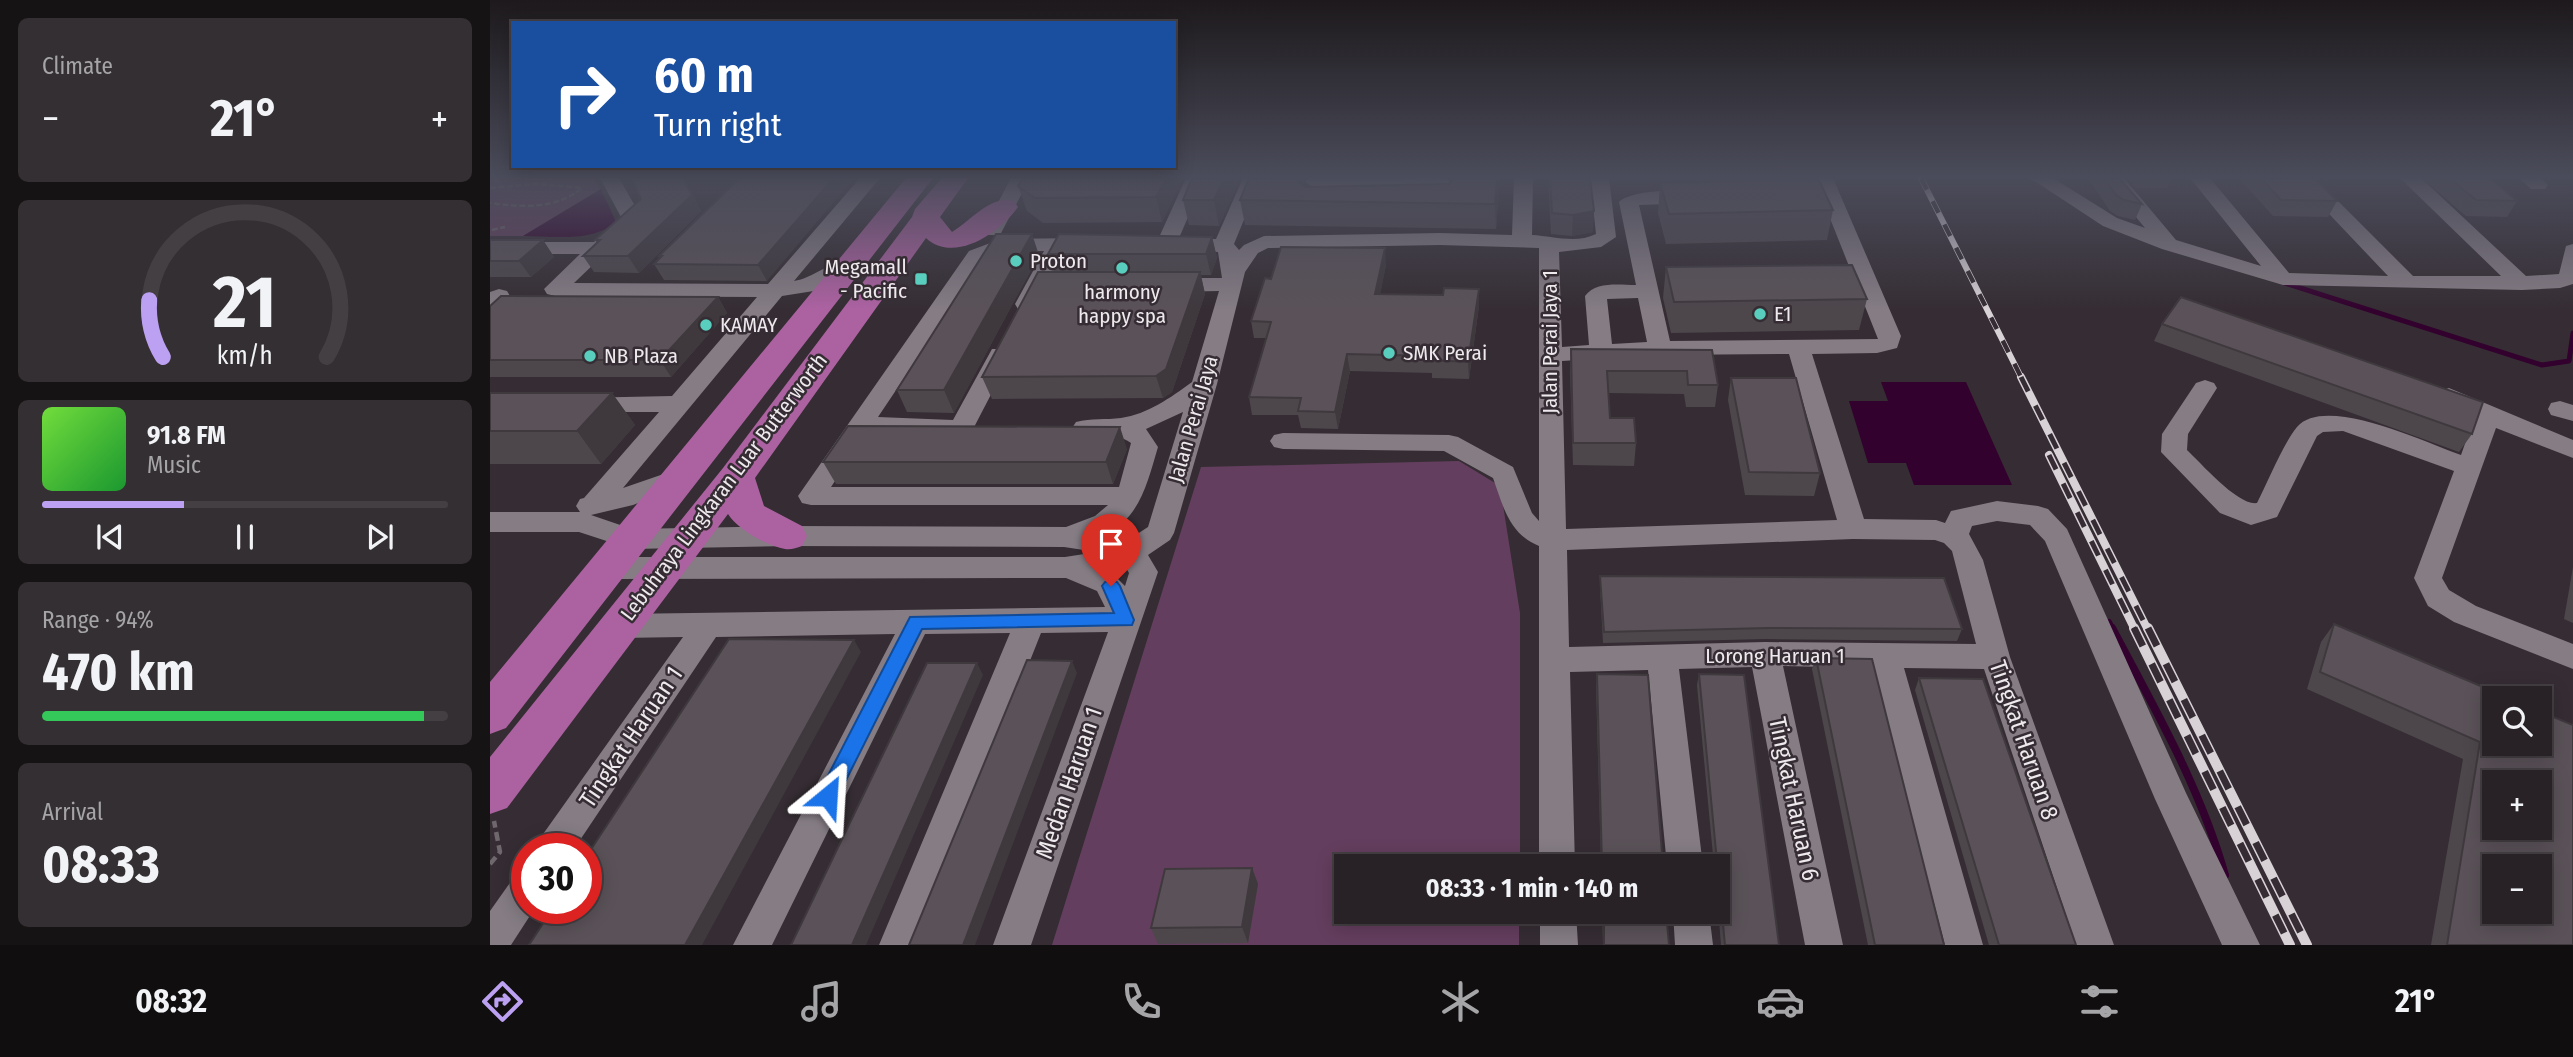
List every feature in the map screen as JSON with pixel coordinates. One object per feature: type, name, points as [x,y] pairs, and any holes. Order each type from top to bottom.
[{"type":"highway","name":"Lebuhraya Lingkaran Luar Butterworth","points":[[490,715],[884,222]]},
{"type":"highway","name":"Lebuhraya Lingkaran Luar Butterworth","points":[[490,793],[736,477],[920,222]]},
{"type":"highway","points":[[928,222],[932,231],[939,237],[958,240],[969,237],[986,222]]},
{"type":"highway","points":[[736,477],[747,514],[788,536]]},
{"type":"street","points":[[555,289],[627,222]]},
{"type":"street","points":[[593,506],[833,222]]},
{"type":"street","points":[[987,249],[998,222]]},
{"type":"street","points":[[1167,244],[1176,222]]},
{"type":"street","points":[[1223,246],[1233,222]]},
{"type":"street","points":[[1294,241],[1302,222]]},
{"type":"street","points":[[1440,239],[1442,222]]},
{"type":"street","points":[[1522,222],[1522,241]]},
{"type":"street","points":[[1549,246],[1594,243],[1606,237],[1604,222]]},
{"type":"street","points":[[1633,222],[1660,348]]},
{"type":"street","points":[[1549,355],[1660,348],[1799,348],[1877,346],[1889,343],[1890,336],[1843,222]]},
{"type":"street","points":[[2110,222],[2169,245],[2283,279],[2407,284],[2560,282],[2568,277],[2573,250]]},
{"type":"street","points":[[2150,222],[2169,245]]},
{"type":"street","points":[[2236,222],[2283,279]]},
{"type":"street","points":[[2347,222],[2407,284]]},
{"type":"street","points":[[2457,222],[2522,284]]},
{"type":"street","name":"Jalan Perai Jaya 1","points":[[1233,278],[1251,249],[1264,243],[1440,239],[1545,242],[1549,246],[1557,854]]},
{"type":"street","points":[[962,426],[1058,244]]},
{"type":"street","points":[[1112,244],[1001,245],[987,249],[969,261],[811,496],[1128,496]]},
{"type":"street","points":[[1139,244],[1223,246],[1229,250],[1233,278],[1148,285]]},
{"type":"street","points":[[490,248],[598,248]]},
{"type":"street","points":[[555,289],[775,291],[812,285],[848,266]]},
{"type":"street","points":[[637,290],[656,271]]},
{"type":"street","name":"Jalan Perai Jaya","points":[[1138,562],[1160,533],[1205,384],[1233,278]]},
{"type":"street","points":[[1036,285],[1064,285]]},
{"type":"street","points":[[775,291],[799,296],[803,300],[800,326]]},
{"type":"street","points":[[1601,352],[1596,296],[1603,292],[1647,291]]},
{"type":"street","points":[[490,296],[499,296],[490,304]]},
{"type":"street","points":[[1799,348],[1853,529]]},
{"type":"street","points":[[1119,428],[1164,412],[1205,384]]},
{"type":"street","points":[[2424,385],[2488,415],[2573,449]]},
{"type":"street","points":[[2205,387],[2175,434],[2174,452],[2230,506],[2251,515],[2267,510],[2307,431],[2318,424],[2345,423],[2469,467]]},
{"type":"street","points":[[557,404],[678,404]]},
{"type":"street","points":[[2488,415],[2428,578],[2438,598],[2465,614],[2573,657]]},
{"type":"street","points":[[859,425],[988,427]]},
{"type":"street","points":[[1064,537],[1098,528],[1122,511],[1146,447],[1145,440],[1140,435],[1119,428],[1066,428]]},
{"type":"street","points":[[1283,441],[1449,443],[1504,472],[1524,526],[1535,536],[1551,540],[1853,529],[1936,530],[1954,536],[1961,518],[1997,511],[2038,516],[2057,536],[2172,799],[2241,945]]},
{"type":"street","points":[[490,505],[593,506],[681,477]]},
{"type":"street","points":[[490,522],[580,522],[619,554],[676,553],[1065,568],[1109,561],[1138,562]]},
{"type":"street","points":[[676,553],[788,536],[1064,537],[1109,544],[1138,562]]},
{"type":"street","name":"Tingkat Haruan 8","points":[[1954,536],[1964,547],[1969,559],[1995,657],[2095,945]]},
{"type":"street","name":"Medan Haruan 1","points":[[1012,945],[1125,620],[1138,562]]},
{"type":"street","points":[[620,626],[1125,620],[1117,596],[1103,578],[1065,568]]},
{"type":"street","points":[[752,945],[916,622]]},
{"type":"street","points":[[898,945],[1030,622]]},
{"type":"street","name":"Tingkat Haruan 1","points":[[565,833],[708,624]]},
{"type":"street","name":"Lorong Haruan 1","points":[[1554,660],[1765,654],[1995,657]]},
{"type":"street","name":"Tingkat Haruan 6","points":[[1765,654],[1824,945]]},
{"type":"street","points":[[1885,657],[1964,945]]},
{"type":"street","points":[[1662,658],[1684,854]]},
{"type":"street","points":[[490,943],[511,912]]},
{"type":"street","points":[[1558,924],[1559,945]]},
{"type":"street","points":[[1692,924],[1694,945]]},
{"type":"path","points":[[490,231],[505,227]]},
{"type":"path","points":[[490,864],[500,852]]},
{"type":"shaded area","points":[[490,222],[546,222],[523,236],[490,236]]},
{"type":"shaded area","points":[[546,222],[616,222],[606,229],[584,236],[523,236]]},
{"type":"shaded area","points":[[1881,382],[1966,382],[2012,485],[1914,485],[1906,463],[1868,463],[1849,401],[1888,401]]},
{"type":"shaded area","points":[[1459,461],[1500,486],[1520,613],[1520,854],[1334,854],[1334,924],[1519,924],[1519,945],[1052,945],[1201,467]]},
{"type":"building","points":[[615,222],[664,222],[628,256],[583,256],[600,240],[595,240]]},
{"type":"building","points":[[694,222],[795,222],[758,265],[654,264],[662,256],[659,256]]},
{"type":"building","points":[[996,234],[1032,234],[944,390],[897,390]]},
{"type":"building","points":[[1059,234],[1212,237],[1206,254],[1048,254]]},
{"type":"building","points":[[490,240],[543,240],[519,261],[490,261]]},
{"type":"building","points":[[1281,247],[1385,248],[1375,294],[1443,295],[1444,288],[1479,289],[1468,362],[1431,360],[1432,356],[1347,354],[1335,412],[1298,411],[1301,398],[1249,397],[1271,322],[1251,321],[1265,278],[1271,279]]},
{"type":"building","points":[[1852,265],[1867,299],[1674,302],[1666,267]]},
{"type":"building","points":[[1038,272],[1200,272],[1166,369],[1156,376],[982,377]]},
{"type":"building","name":"NB Plaza","points":[[501,296],[718,297],[660,360],[490,360],[490,306]]},
{"type":"building","points":[[2181,297],[2483,402],[2472,434],[2162,324]]},
{"type":"building","points":[[1571,349],[1712,350],[1718,385],[1688,385],[1687,371],[1607,371],[1610,418],[1634,418],[1636,443],[1573,443]]},
{"type":"building","points":[[1731,378],[1796,378],[1820,473],[1749,472]]},
{"type":"building","points":[[490,393],[612,393],[577,431],[490,431]]},
{"type":"building","points":[[848,426],[1120,427],[1106,462],[823,462]]},
{"type":"building","points":[[1600,576],[1944,578],[1962,629],[1768,628],[1604,632]]},
{"type":"building","points":[[2334,624],[2482,687],[2482,756],[2552,756],[2552,716],[2573,725],[2573,945],[2447,945],[2480,742],[2320,672]]},
{"type":"building","points":[[729,639],[854,640],[685,945],[529,945],[543,924],[602,924],[602,833]]},
{"type":"building","points":[[1816,658],[1872,659],[1944,945],[1875,945]]},
{"type":"building","points":[[1027,660],[1072,661],[963,945],[909,945]]},
{"type":"building","points":[[927,663],[977,663],[852,945],[791,945]]},
{"type":"building","points":[[1597,674],[1648,675],[1662,854],[1602,854]]},
{"type":"building","points":[[1699,674],[1744,675],[1779,945],[1725,945],[1723,924],[1730,924],[1730,854],[1716,854]]},
{"type":"building","points":[[1919,678],[1983,679],[2076,945],[1999,945]]},
{"type":"building","points":[[1252,868],[1242,927],[1151,928],[1165,869]]},
{"type":"building","points":[[1604,924],[1667,924],[1669,945],[1604,945]]},
{"type":"waterway","points":[[2285,283],[2542,365],[2569,361],[2573,333]]},
{"type":"waterway","points":[[2109,622],[2112,628]]},
{"type":"waterway","points":[[2112,628],[2190,780],[2225,875]]},
{"type":"railway","points":[[1943,222],[2022,379]]},
{"type":"railway","points":[[2021,377],[2148,630]]},
{"type":"railway","points":[[2049,455],[2135,630]]},
{"type":"railway","points":[[2134,628],[2290,945]]},
{"type":"railway","points":[[2148,628],[2307,945]]},
{"type":"place","name":"Proton","points":[[1016,261]]},
{"type":"place","name":"harmony happy spa","points":[[1122,268]]},
{"type":"place","name":"Megamall - Pacific","points":[[921,279]]},
{"type":"place","name":"E1","points":[[1760,314]]},
{"type":"place","name":"KAMAY","points":[[706,325]]},
{"type":"place","name":"SMK Perai","points":[[1389,353]]},
{"type":"place","name":"NB Plaza","points":[[590,356]]},
{"type":"route","points":[[828,796],[916,622],[1125,620],[1111,586]]}]
